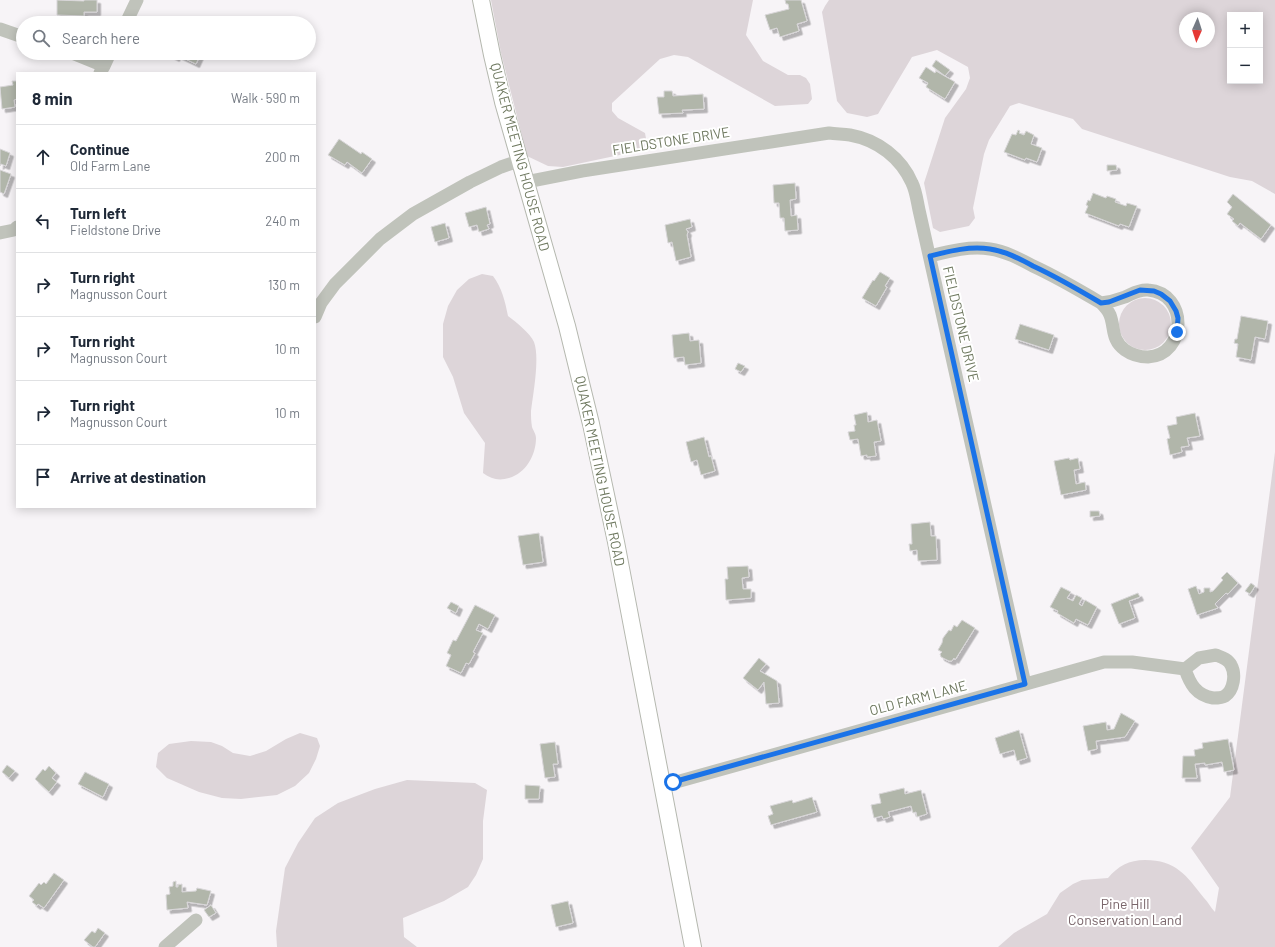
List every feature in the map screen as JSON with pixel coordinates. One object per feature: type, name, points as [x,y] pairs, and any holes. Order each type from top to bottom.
[{"type":"main road","name":"QUAKER MEETING HOUSE ROAD","points":[[481,0],[484,20],[503,102],[567,326],[591,424],[617,550],[693,947]]},
{"type":"street","points":[[129,16],[137,0]]},
{"type":"street","points":[[0,29],[16,34]]},
{"type":"street","points":[[85,60],[102,69],[106,60]]},
{"type":"street","name":"FIELDSTONE DRIVE","points":[[526,182],[582,171],[827,133],[851,135],[871,142],[888,151],[903,166],[913,184],[930,256],[1025,684]]},
{"type":"street","points":[[316,315],[321,303],[335,284],[380,239],[413,214],[470,182],[501,167],[520,160]]},
{"type":"street","points":[[0,233],[14,230],[16,228]]},
{"type":"street","points":[[930,256],[951,250],[991,249],[1021,259],[1055,276],[1101,303],[1111,316],[1114,334],[1120,346],[1136,356],[1152,357],[1158,355],[1167,350],[1174,339],[1178,325],[1176,311],[1170,301],[1161,294],[1154,291],[1140,290],[1109,302],[1101,303]]},
{"type":"street","name":"OLD FARM LANE","points":[[662,786],[1104,662],[1132,662],[1184,669]]},
{"type":"street","points":[[165,947],[196,920]]},
{"type":"green space","points":[[491,0],[753,0],[746,35],[763,61],[788,75],[800,75],[806,78],[810,84],[812,99],[808,104],[775,106],[688,57],[674,55],[660,59],[612,103],[612,111],[618,118],[645,133],[647,144],[643,150],[563,167],[548,166],[527,156],[501,53]]},
{"type":"green space","points":[[829,0],[1275,0],[1275,194],[1252,181],[1230,177],[1082,129],[1073,119],[1019,103],[1010,106],[989,140],[984,154],[973,208],[975,218],[969,226],[940,232],[933,228],[924,183],[945,118],[966,89],[970,78],[968,67],[937,50],[912,57],[878,114],[867,117],[847,113],[837,101],[822,12]]},
{"type":"green space","points":[[482,274],[493,276],[503,295],[508,316],[529,335],[534,342],[536,349],[536,376],[531,419],[536,444],[532,457],[525,468],[515,476],[502,479],[492,478],[483,473],[485,443],[464,413],[453,377],[443,357],[443,324],[448,306],[457,290],[469,279]]},
{"type":"green space","points":[[1140,298],[1150,298],[1164,305],[1171,319],[1171,329],[1164,343],[1150,350],[1140,350],[1130,346],[1123,339],[1119,329],[1119,319],[1123,309],[1130,302]]},
{"type":"green space","name":"Pine Hill Conservation Land","points":[[1275,452],[1275,947],[998,947],[1014,933],[1047,914],[1060,893],[1073,884],[1082,880],[1108,878],[1124,864],[1139,860],[1165,863],[1179,870],[1192,882],[1215,912],[1219,888],[1191,848],[1230,797]]},
{"type":"green space","points":[[300,733],[317,738],[320,746],[316,759],[309,773],[295,786],[277,795],[241,799],[222,798],[199,792],[167,778],[156,767],[158,753],[169,744],[191,741],[211,742],[222,746],[233,753],[250,756],[266,751],[286,739]]},
{"type":"green space","points":[[407,780],[475,783],[487,790],[483,821],[483,859],[476,875],[468,887],[444,901],[403,918],[404,937],[417,947],[277,947],[276,931],[285,868],[298,843],[315,818],[338,803],[375,789]]},
{"type":"building","points":[[57,0],[97,0],[97,12],[84,12],[84,16],[57,15]]},
{"type":"building","points":[[785,0],[801,0],[807,21],[797,24],[799,31],[780,37],[777,28],[770,30],[765,15],[789,9]]},
{"type":"building","points":[[188,60],[198,60],[196,64]]},
{"type":"building","points":[[936,60],[950,70],[945,76],[932,66]]},
{"type":"building","points":[[926,67],[955,82],[945,99],[926,87],[928,83],[919,78]]},
{"type":"building","points":[[12,81],[16,81],[16,99],[14,100],[15,107],[2,109],[0,87],[13,85]]},
{"type":"building","points":[[664,91],[672,91],[673,96],[703,94],[704,109],[682,110],[683,113],[659,114],[657,97],[664,97]]},
{"type":"building","points":[[1018,130],[1020,131],[1019,133],[1024,135],[1026,131],[1034,135],[1031,144],[1042,148],[1037,162],[1026,158],[1025,160],[1004,152],[1012,134],[1016,135]]},
{"type":"building","points":[[339,139],[361,154],[362,152],[372,159],[362,173],[347,162],[345,165],[328,155]]},
{"type":"building","points":[[0,149],[10,153],[6,166],[1,164],[0,166]]},
{"type":"building","points":[[1107,165],[1116,165],[1117,170],[1107,171]]},
{"type":"building","points":[[0,170],[11,174],[4,194],[0,192]]},
{"type":"building","points":[[795,183],[796,199],[790,200],[791,216],[797,215],[798,230],[785,231],[784,218],[780,218],[779,203],[774,203],[773,185]]},
{"type":"building","points":[[1093,193],[1106,198],[1107,196],[1116,199],[1115,202],[1126,206],[1127,203],[1137,206],[1129,227],[1120,224],[1119,226],[1085,213],[1088,206],[1086,205],[1088,200],[1090,201]]},
{"type":"building","points":[[1233,194],[1271,225],[1261,239],[1240,223],[1238,226],[1232,221],[1234,219],[1227,214],[1232,207],[1227,202]]},
{"type":"building","points":[[486,207],[490,224],[487,225],[489,229],[479,232],[477,225],[469,227],[465,213]]},
{"type":"building","points":[[690,219],[692,227],[686,229],[688,232],[687,235],[691,257],[676,261],[672,242],[668,243],[665,225]]},
{"type":"building","points":[[445,223],[449,238],[435,242],[431,227]]},
{"type":"building","points":[[880,272],[890,278],[885,286],[887,287],[876,306],[862,298],[873,280],[874,281]]},
{"type":"building","points":[[1241,316],[1268,321],[1265,339],[1255,337],[1251,360],[1236,357],[1238,344],[1234,343],[1235,339],[1237,339]]},
{"type":"building","points":[[1020,324],[1054,335],[1049,350],[1015,339]]},
{"type":"building","points":[[689,333],[690,341],[699,340],[701,363],[685,365],[684,357],[674,358],[672,335]]},
{"type":"building","points":[[738,363],[745,366],[741,372],[735,369]]},
{"type":"building","points":[[867,412],[868,422],[877,420],[881,441],[874,442],[876,456],[867,457],[867,455],[861,456],[858,439],[850,440],[848,432],[855,431],[854,425],[856,425],[854,415]]},
{"type":"building","points":[[1195,413],[1200,436],[1187,438],[1189,446],[1181,447],[1182,452],[1170,455],[1167,439],[1170,438],[1167,426],[1177,424],[1176,417]]},
{"type":"building","points":[[704,437],[709,457],[711,456],[715,471],[701,475],[697,460],[691,462],[686,442]]},
{"type":"building","points":[[1069,458],[1070,460],[1078,458],[1080,469],[1074,470],[1076,484],[1085,482],[1086,490],[1061,495],[1054,461]]},
{"type":"building","points":[[1090,511],[1099,511],[1100,516],[1090,517]]},
{"type":"building","points":[[930,522],[931,536],[936,536],[937,560],[918,561],[917,550],[910,551],[909,544],[912,544],[911,524]]},
{"type":"building","points":[[539,533],[543,562],[523,565],[518,536]]},
{"type":"building","points":[[748,566],[749,577],[742,578],[743,589],[751,589],[751,598],[726,600],[725,579],[728,579],[727,567]]},
{"type":"building","points":[[1227,572],[1238,583],[1228,594],[1226,593],[1215,604],[1218,608],[1197,615],[1188,589],[1196,586],[1199,594],[1204,592],[1204,588],[1210,588],[1210,592],[1213,591],[1223,580],[1221,578]]},
{"type":"building","points":[[1251,583],[1255,586],[1250,594],[1245,591]]},
{"type":"building","points":[[1061,587],[1071,592],[1067,598],[1073,601],[1076,595],[1082,598],[1079,604],[1082,606],[1085,600],[1097,607],[1088,625],[1076,619],[1074,623],[1050,607]]},
{"type":"building","points":[[1138,593],[1140,597],[1129,601],[1135,618],[1119,624],[1111,604]]},
{"type":"building","points":[[451,602],[459,606],[456,613],[447,608]]},
{"type":"building","points":[[475,605],[495,615],[488,629],[479,624],[476,630],[483,633],[473,652],[475,653],[469,664],[466,663],[461,673],[446,666],[451,655],[447,653],[453,640],[456,641]]},
{"type":"building","points":[[962,620],[975,628],[955,660],[954,658],[952,661],[949,661],[941,657],[940,654],[942,652],[938,650],[943,638],[949,630],[951,631],[954,625],[957,627]]},
{"type":"building","points":[[759,658],[766,664],[760,671],[777,681],[779,703],[766,704],[764,682],[758,690],[743,678]]},
{"type":"building","points":[[1121,713],[1135,721],[1125,737],[1096,741],[1097,749],[1088,751],[1083,726],[1106,722],[1107,730],[1114,729]]},
{"type":"building","points":[[1019,730],[1027,758],[1017,761],[1014,750],[1000,754],[995,738]]},
{"type":"building","points":[[1228,739],[1234,770],[1224,772],[1222,762],[1205,765],[1205,763],[1195,764],[1197,778],[1182,778],[1183,756],[1195,756],[1194,750],[1203,748],[1202,743]]},
{"type":"building","points":[[555,742],[558,764],[553,764],[555,777],[545,778],[540,744]]},
{"type":"building","points":[[7,765],[15,771],[9,778],[2,772]]},
{"type":"building","points":[[49,766],[56,773],[52,778],[57,782],[49,792],[35,779],[43,769],[45,771]]},
{"type":"building","points":[[85,772],[109,784],[103,797],[78,784]]},
{"type":"building","points":[[525,785],[540,786],[539,799],[525,799]]},
{"type":"building","points":[[904,788],[905,794],[921,790],[927,814],[917,817],[916,812],[913,813],[911,806],[888,812],[890,817],[883,819],[882,816],[874,818],[871,805],[881,803],[879,794]]},
{"type":"building","points":[[812,797],[817,812],[771,825],[768,816],[773,814],[770,806],[792,800],[793,803]]},
{"type":"building","points":[[54,873],[64,880],[44,908],[38,904],[37,906],[32,902],[34,900],[29,896],[39,883],[41,885],[44,882],[46,884]]},
{"type":"building","points":[[176,881],[176,887],[182,884],[182,892],[196,891],[197,888],[211,891],[207,905],[187,902],[188,908],[167,910],[166,895],[170,894],[169,887],[173,886],[173,882]]},
{"type":"building","points":[[568,901],[573,923],[556,927],[551,905]]},
{"type":"building","points":[[211,905],[216,913],[209,917],[204,910]]},
{"type":"building","points":[[98,928],[105,933],[95,947],[93,947],[84,940],[92,931],[95,933]]},
{"type":"route","points":[[673,782],[1025,684],[930,256],[951,250],[981,248],[991,249],[1021,259],[1055,276],[1101,303],[1109,302],[1140,290],[1154,291],[1166,297],[1174,306],[1178,318],[1177,332]]}]
